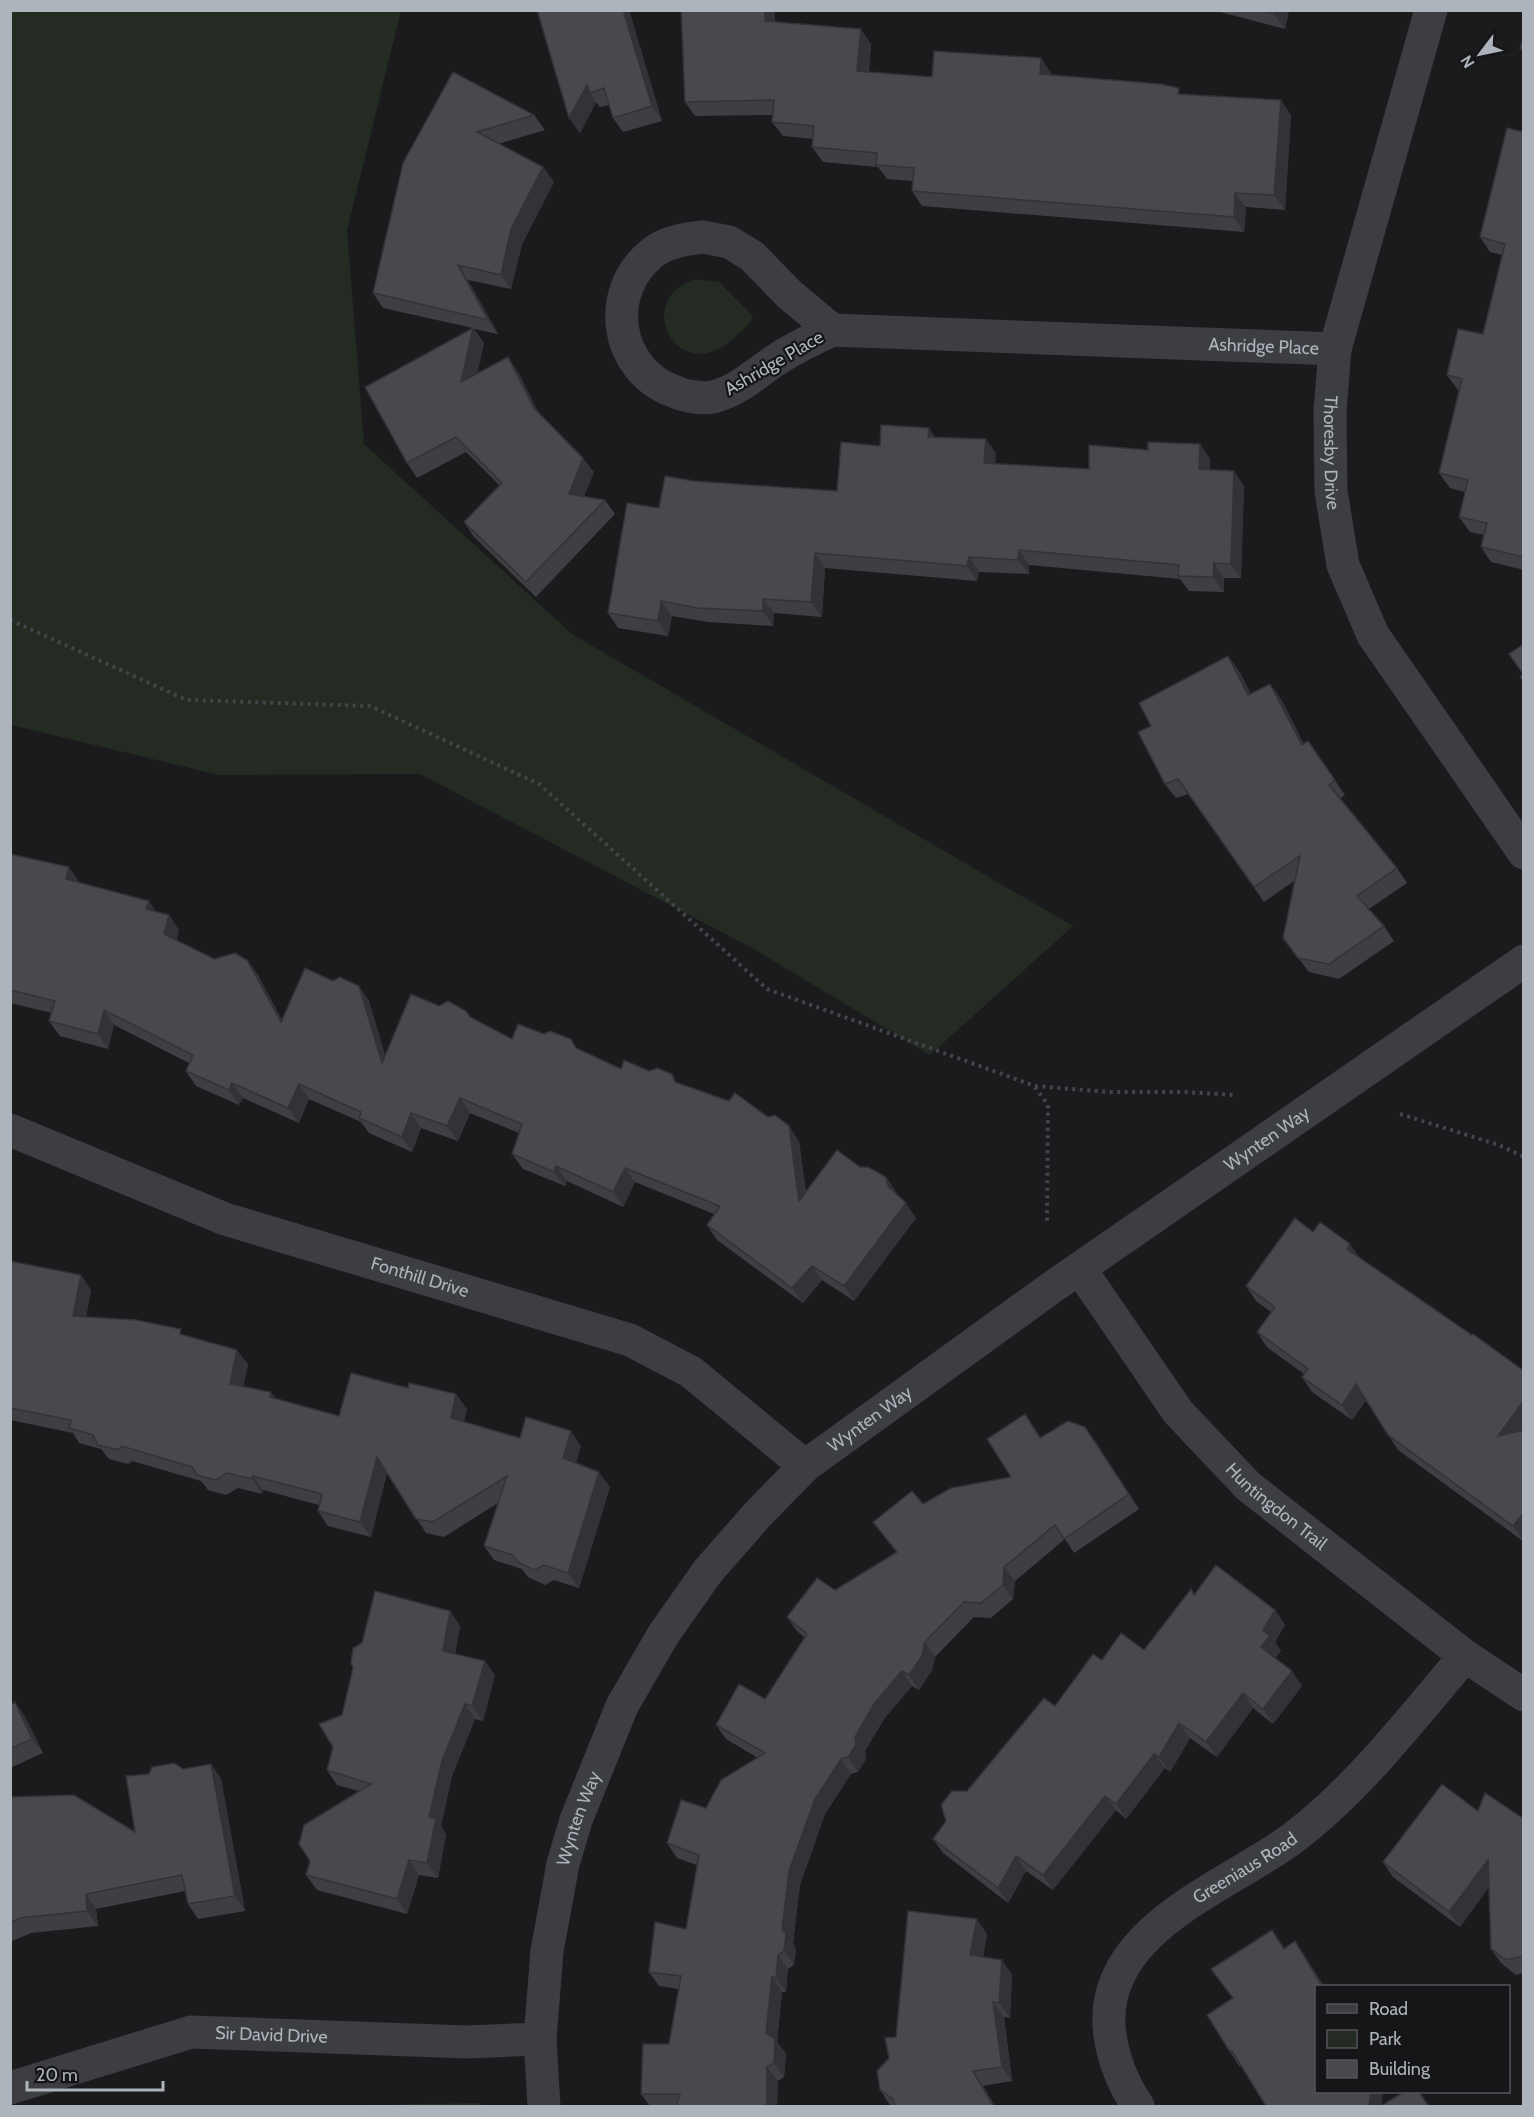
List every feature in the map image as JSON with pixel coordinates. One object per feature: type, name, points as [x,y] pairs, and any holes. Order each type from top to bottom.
[{"type":"street","name":"Thoresby Drive","points":[[1431,10],[1335,350],[1330,411],[1331,491],[1342,565],[1373,635],[1524,853]]},
{"type":"street","name":"Ashridge Place","points":[[832,330],[789,294],[752,256],[729,242],[703,237],[676,241],[652,252],[634,272],[623,296],[620,322],[626,348],[640,370],[661,387],[676,393],[710,397],[736,389],[779,358],[832,330],[1335,350]]},
{"type":"street","name":"Wynten Way","points":[[544,2106],[540,2038],[547,1951],[563,1864],[589,1782],[622,1706],[663,1635],[708,1571],[758,1514],[805,1466],[1080,1269],[1524,961]]},
{"type":"street","name":"Fonthill Drive","points":[[10,1131],[225,1219],[630,1340],[691,1372],[805,1466]]},
{"type":"street","name":"Huntingdon Trail","points":[[1080,1269],[1178,1412],[1248,1486],[1465,1656],[1524,1695]]},
{"type":"street","name":"Greeniaus Road","points":[[1138,2106],[1127,2091],[1114,2058],[1109,2024],[1110,1997],[1119,1974],[1140,1944],[1174,1914],[1293,1838],[1339,1798],[1383,1752],[1465,1656]]},
{"type":"street","name":"Sir David Drive","points":[[10,2088],[190,2032],[467,2042],[540,2038]]},
{"type":"path","points":[[10,620],[187,700],[370,706],[539,784],[767,989],[1035,1086],[1110,1092],[1234,1095]]},
{"type":"path","points":[[1035,1086],[1048,1105],[1047,1224]]},
{"type":"path","points":[[1400,1114],[1499,1145],[1524,1157]]},
{"type":"green space","points":[[10,11],[401,11],[347,230],[364,444],[572,634],[1073,926],[930,1055],[752,948],[420,774],[219,775],[11,725]]},
{"type":"green space","points":[[695,279],[719,282],[753,316],[746,327],[715,351],[697,354],[681,348],[670,336],[664,321],[666,305],[676,290]]},
{"type":"green space","points":[[480,2103],[481,2106],[303,2106]]},
{"type":"building","points":[[537,10],[623,10],[652,106],[613,118],[604,88],[590,93],[587,85],[569,118]]},
{"type":"building","points":[[681,10],[765,10],[765,21],[861,29],[857,71],[932,77],[934,51],[1041,58],[1040,74],[1161,84],[1179,88],[1178,94],[1281,100],[1274,195],[1235,193],[1234,217],[912,191],[914,168],[876,165],[877,153],[812,147],[814,126],[772,122],[774,100],[685,102]]},
{"type":"building","points":[[1261,10],[1275,10],[1274,14]]},
{"type":"building","points":[[1524,35],[1524,50],[1520,49]]},
{"type":"building","points":[[453,72],[534,115],[477,132],[543,167],[511,229],[501,275],[458,265],[488,320],[373,293],[403,163]]},
{"type":"building","points":[[1507,128],[1524,132],[1524,557],[1481,547],[1487,523],[1459,517],[1468,480],[1439,473],[1462,379],[1447,375],[1458,329],[1483,334],[1505,244],[1480,237]]},
{"type":"building","points":[[473,328],[461,382],[508,357],[534,408],[583,458],[569,494],[605,500],[526,582],[464,522],[502,483],[456,437],[407,463],[365,387]]},
{"type":"building","points":[[881,425],[929,428],[928,437],[986,439],[984,463],[1089,469],[1089,445],[1148,450],[1148,442],[1200,444],[1199,469],[1234,471],[1231,564],[1214,563],[1213,577],[1178,576],[1179,565],[1019,550],[1018,560],[969,557],[967,566],[815,553],[811,602],[763,599],[763,611],[697,608],[661,601],[658,621],[608,613],[627,503],[659,508],[665,476],[694,481],[837,491],[841,442],[880,446]]},
{"type":"building","points":[[1524,644],[1524,682],[1520,677],[1523,674],[1509,654]]},
{"type":"building","points":[[1228,656],[1248,695],[1270,684],[1302,745],[1308,741],[1335,780],[1329,785],[1397,868],[1357,896],[1384,926],[1329,964],[1298,958],[1283,938],[1300,856],[1254,887],[1178,779],[1165,784],[1138,732],[1151,726],[1139,703]]},
{"type":"building","points":[[10,854],[69,867],[66,879],[149,901],[146,909],[169,915],[164,934],[214,959],[235,953],[247,960],[281,1022],[305,968],[333,981],[340,977],[359,986],[382,1063],[411,994],[439,1006],[448,1001],[466,1011],[470,1017],[512,1039],[518,1024],[544,1034],[550,1031],[571,1039],[576,1048],[621,1069],[624,1060],[649,1071],[657,1068],[672,1074],[675,1082],[729,1101],[735,1093],[768,1117],[775,1115],[789,1126],[799,1201],[837,1150],[860,1167],[868,1167],[886,1177],[888,1186],[906,1203],[844,1286],[812,1266],[792,1288],[707,1225],[720,1206],[625,1168],[613,1192],[556,1166],[554,1172],[512,1154],[522,1124],[460,1098],[447,1126],[411,1113],[402,1137],[359,1118],[361,1112],[299,1084],[288,1108],[232,1083],[229,1090],[186,1071],[193,1055],[104,1010],[98,1034],[49,1021],[55,1001],[10,990]]},
{"type":"building","points":[[1295,1218],[1313,1232],[1320,1222],[1350,1244],[1347,1249],[1524,1371],[1524,1400],[1498,1436],[1524,1430],[1524,1512],[1513,1526],[1388,1435],[1356,1384],[1342,1405],[1302,1377],[1308,1369],[1257,1332],[1275,1307],[1246,1286]]},
{"type":"building","points":[[10,1261],[81,1275],[73,1316],[136,1320],[181,1329],[180,1334],[237,1350],[230,1384],[271,1392],[270,1397],[339,1416],[351,1373],[408,1388],[409,1383],[456,1394],[451,1418],[520,1438],[526,1417],[571,1431],[563,1458],[599,1472],[568,1573],[544,1565],[534,1570],[518,1562],[513,1555],[484,1546],[507,1476],[433,1522],[416,1519],[377,1457],[360,1522],[318,1511],[322,1494],[253,1476],[252,1479],[227,1473],[216,1480],[197,1475],[192,1467],[122,1446],[118,1450],[98,1445],[93,1435],[69,1428],[71,1420],[10,1408]]},
{"type":"building","points":[[1025,1414],[1040,1438],[1068,1421],[1085,1427],[1129,1494],[1064,1539],[1055,1525],[1004,1567],[1003,1585],[981,1603],[964,1602],[925,1642],[922,1656],[909,1675],[902,1671],[874,1704],[855,1737],[856,1745],[848,1757],[841,1759],[815,1799],[789,1871],[782,1929],[786,1934],[784,1951],[778,1955],[776,1978],[772,1977],[766,2033],[775,2039],[774,2063],[767,2067],[767,2106],[676,2106],[680,2094],[641,2094],[643,2044],[669,2044],[681,1976],[649,1972],[655,1922],[686,1929],[699,1855],[667,1843],[681,1800],[706,1808],[721,1780],[765,1753],[716,1725],[739,1684],[765,1699],[807,1634],[787,1617],[817,1578],[835,1590],[897,1552],[873,1522],[912,1491],[923,1504],[951,1488],[1011,1477],[987,1439]]},
{"type":"building","points":[[1216,1565],[1275,1610],[1263,1630],[1270,1636],[1261,1647],[1292,1671],[1263,1709],[1243,1693],[1206,1742],[1179,1723],[1159,1757],[1154,1754],[1116,1804],[1105,1796],[1043,1875],[1016,1856],[998,1888],[933,1839],[946,1821],[941,1805],[952,1791],[967,1791],[1044,1698],[1055,1706],[1093,1654],[1102,1660],[1121,1633],[1144,1650],[1191,1589],[1194,1595]]},
{"type":"building","points":[[375,1591],[450,1611],[443,1651],[485,1661],[472,1706],[465,1704],[442,1761],[429,1817],[436,1819],[427,1863],[409,1860],[397,1899],[306,1875],[310,1861],[299,1844],[304,1825],[371,1784],[327,1770],[333,1747],[319,1724],[342,1715],[353,1668],[351,1663],[353,1648],[362,1643]]},
{"type":"building","points":[[15,1702],[32,1739],[10,1749],[10,1705]]},
{"type":"building","points":[[174,1763],[183,1769],[211,1764],[235,1896],[188,1904],[182,1875],[86,1894],[87,1911],[20,1918],[10,1923],[10,1797],[74,1795],[135,1832],[126,1776],[149,1774],[152,1767]]},
{"type":"building","points":[[1442,1784],[1478,1811],[1485,1793],[1524,1819],[1524,1956],[1506,1960],[1491,1949],[1488,1860],[1449,1912],[1383,1862]]},
{"type":"building","points":[[908,1911],[977,1919],[970,1955],[1002,1960],[999,2003],[993,2002],[1002,2067],[973,2071],[993,2106],[895,2106],[893,2099],[880,2090],[877,2071],[889,2058],[885,2038],[896,2037]]},
{"type":"building","points":[[1272,1930],[1284,1949],[1295,1941],[1321,1985],[1315,1985],[1315,2093],[1371,2093],[1369,2106],[1266,2106],[1207,2015],[1233,1998],[1211,1969]]},
{"type":"building","points":[[1402,2093],[1419,2093],[1429,2106],[1381,2106]]}]
